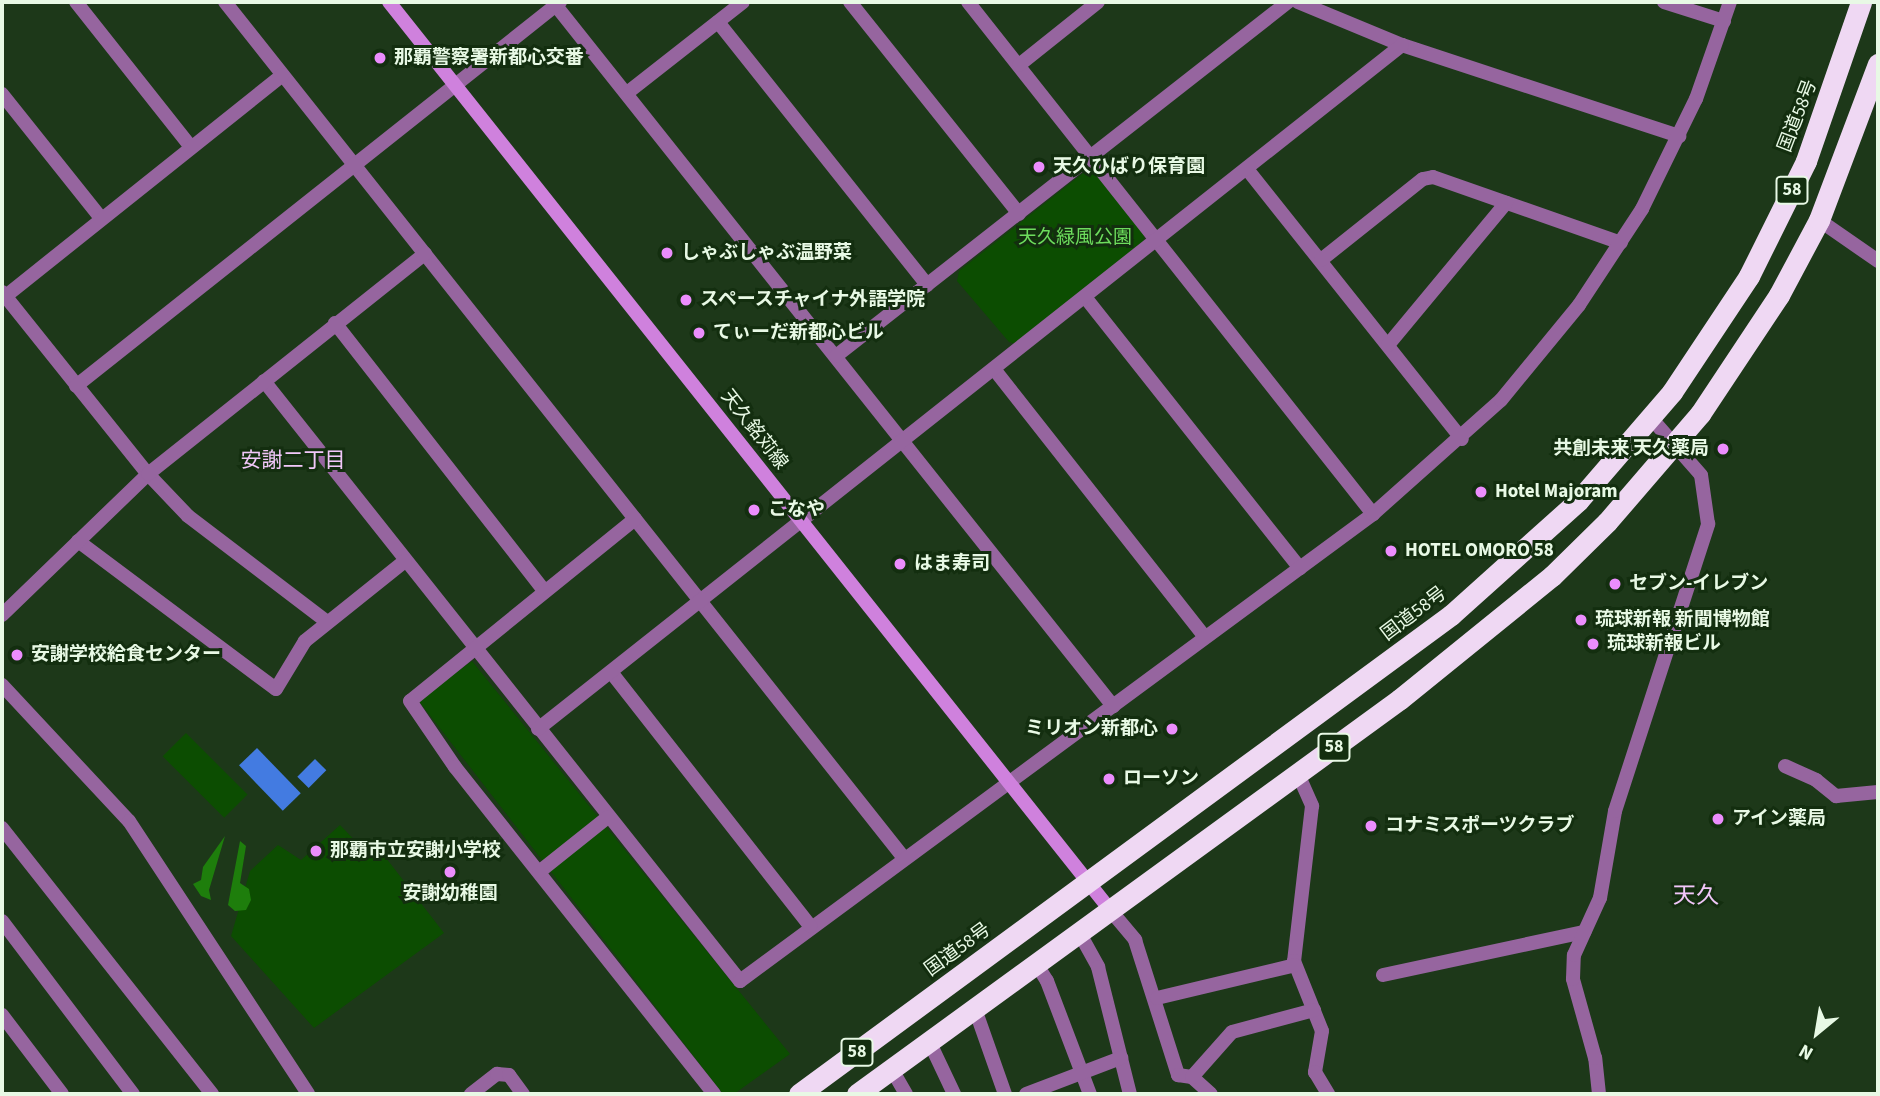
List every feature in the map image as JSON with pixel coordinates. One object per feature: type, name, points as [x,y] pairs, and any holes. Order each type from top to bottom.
[{"type":"highway","name":"国道58号","points":[[800,1094],[1451,615],[1577,501],[1652,419],[1711,337],[1769,239],[1824,116],[1861,2]]},
{"type":"highway","name":"58","points":[[857,1094],[1298,774],[1552,576],[1677,444],[1741,357],[1819,220],[1878,64]]},
{"type":"street","points":[[76,2],[191,146]]},
{"type":"street","points":[[225,2],[904,858]]},
{"type":"street","name":"天久銘苅線","points":[[389,2],[1111,911]]},
{"type":"street","points":[[627,93],[743,2]]},
{"type":"street","points":[[850,2],[1019,214]]},
{"type":"street","points":[[968,2],[1373,514]]},
{"type":"street","points":[[1019,65],[1098,2]]},
{"type":"street","points":[[836,356],[1288,2]]},
{"type":"street","points":[[1298,2],[1402,44],[1679,136]]},
{"type":"street","points":[[1664,2],[1724,21]]},
{"type":"street","points":[[264,381],[740,981],[810,926],[1373,514],[1462,439],[1543,353],[1621,243],[1679,136],[1730,2]]},
{"type":"street","points":[[76,386],[556,3],[1113,706]]},
{"type":"street","points":[[718,22],[927,285]]},
{"type":"street","points":[[538,729],[1402,44]]},
{"type":"street","points":[[283,75],[3,296],[148,474],[188,516],[327,622]]},
{"type":"street","points":[[2,94],[101,218]]},
{"type":"street","points":[[1247,169],[1462,439]]},
{"type":"street","points":[[1321,260],[1423,179],[1433,177],[1621,243]]},
{"type":"street","points":[[1388,345],[1506,203]]},
{"type":"street","points":[[1819,220],[1878,261]]},
{"type":"street","points":[[2,615],[148,474],[425,254]]},
{"type":"street","points":[[1085,297],[1300,568]]},
{"type":"street","points":[[335,323],[543,589]]},
{"type":"street","points":[[995,369],[1205,637]]},
{"type":"street","points":[[1599,1094],[1595,1058],[1573,979],[1574,955],[1609,865],[1615,811],[1708,524],[1701,475],[1677,444],[1652,419]]},
{"type":"street","points":[[635,519],[543,589],[410,701],[455,767],[714,1094]]},
{"type":"street","points":[[78,541],[276,690],[305,641],[405,561]]},
{"type":"street","points":[[611,672],[810,926]]},
{"type":"street","points":[[2,685],[130,821],[308,1094]]},
{"type":"street","points":[[1786,766],[1836,796],[1878,792]]},
{"type":"street","points":[[1298,774],[1312,806],[1295,965],[1322,1031],[1315,1072],[1328,1094]]},
{"type":"street","points":[[539,872],[608,817]]},
{"type":"street","points":[[2,828],[212,1094]]},
{"type":"street","points":[[1111,911],[1135,940],[1157,998],[1178,1076],[1192,1077],[1211,1094]]},
{"type":"street","points":[[2,921],[133,1094]]},
{"type":"street","points":[[1383,975],[1584,932]]},
{"type":"street","points":[[1080,934],[1098,967],[1130,1094]]},
{"type":"street","points":[[1037,965],[1090,1094]]},
{"type":"street","points":[[1157,998],[1295,965]]},
{"type":"street","points":[[975,1009],[1005,1094]]},
{"type":"street","points":[[1192,1077],[1233,1032],[1314,1010]]},
{"type":"street","points":[[2,1015],[62,1094]]},
{"type":"street","points":[[929,1041],[954,1094]]},
{"type":"street","points":[[1026,1094],[1046,1091],[1083,1072],[1121,1058]]},
{"type":"street","points":[[891,1068],[906,1094]]},
{"type":"street","points":[[471,1094],[497,1074],[509,1075],[523,1094]]},
{"type":"street","points":[[791,1094],[800,1094]]},
{"type":"green space","name":"天久緑風公園","points":[[1087,170],[1093,170],[1144,235],[1143,243],[1016,344],[1009,342],[957,281],[959,271]]},
{"type":"green space","points":[[472,661],[790,1054],[734,1094],[723,1094],[418,700]]},
{"type":"green space","points":[[186,733],[248,795],[224,818],[163,756]]},
{"type":"green space","points":[[340,825],[368,854],[376,845],[444,933],[314,1028],[231,936],[250,871],[278,845],[301,860]]},
{"type":"green space","points":[[225,836],[209,890],[211,900],[201,896],[193,884],[201,880],[203,867]]},
{"type":"green space","points":[[240,841],[246,846],[240,883],[249,889],[251,900],[246,910],[235,911],[228,905]]},
{"type":"water","points":[[257,748],[301,793],[283,811],[239,765]]},
{"type":"water","points":[[315,759],[326,770],[309,788],[297,777]]},
{"type":"place","name":"那覇警察署新都心交番","points":[[380,58]]},
{"type":"place","name":"天久ひばり保育園","points":[[1039,167]]},
{"type":"place","name":"しゃぶしゃぶ温野菜","points":[[667,253]]},
{"type":"place","name":"スペースチャイナ外語学院","points":[[686,300]]},
{"type":"place","name":"てぃーだ新都心ビル","points":[[699,333]]},
{"type":"place","name":"共創未来 天久薬局","points":[[1723,449]]},
{"type":"place","name":"Hotel Majoram","points":[[1481,492]]},
{"type":"place","name":"こなや","points":[[754,510]]},
{"type":"place","name":"HOTEL OMORO 58","points":[[1391,551]]},
{"type":"place","name":"はま寿司","points":[[900,564]]},
{"type":"place","name":"セブン-イレブン","points":[[1615,584]]},
{"type":"place","name":"琉球新報 新聞博物館","points":[[1581,620]]},
{"type":"place","name":"琉球新報ビル","points":[[1593,644]]},
{"type":"place","name":"安謝学校給食センター","points":[[17,655]]},
{"type":"place","name":"ミリオン新都心","points":[[1172,729]]},
{"type":"place","name":"ローソン","points":[[1109,779]]},
{"type":"place","name":"アイン薬局","points":[[1718,819]]},
{"type":"place","name":"コナミスポーツクラブ","points":[[1371,826]]},
{"type":"place","name":"那覇市立安謝小学校","points":[[316,851]]},
{"type":"place","name":"安謝幼稚園","points":[[450,872]]},
{"type":"district","name":"安謝二丁目","points":[[293,460]]},
{"type":"district","name":"天久","points":[[1696,896]]}]
